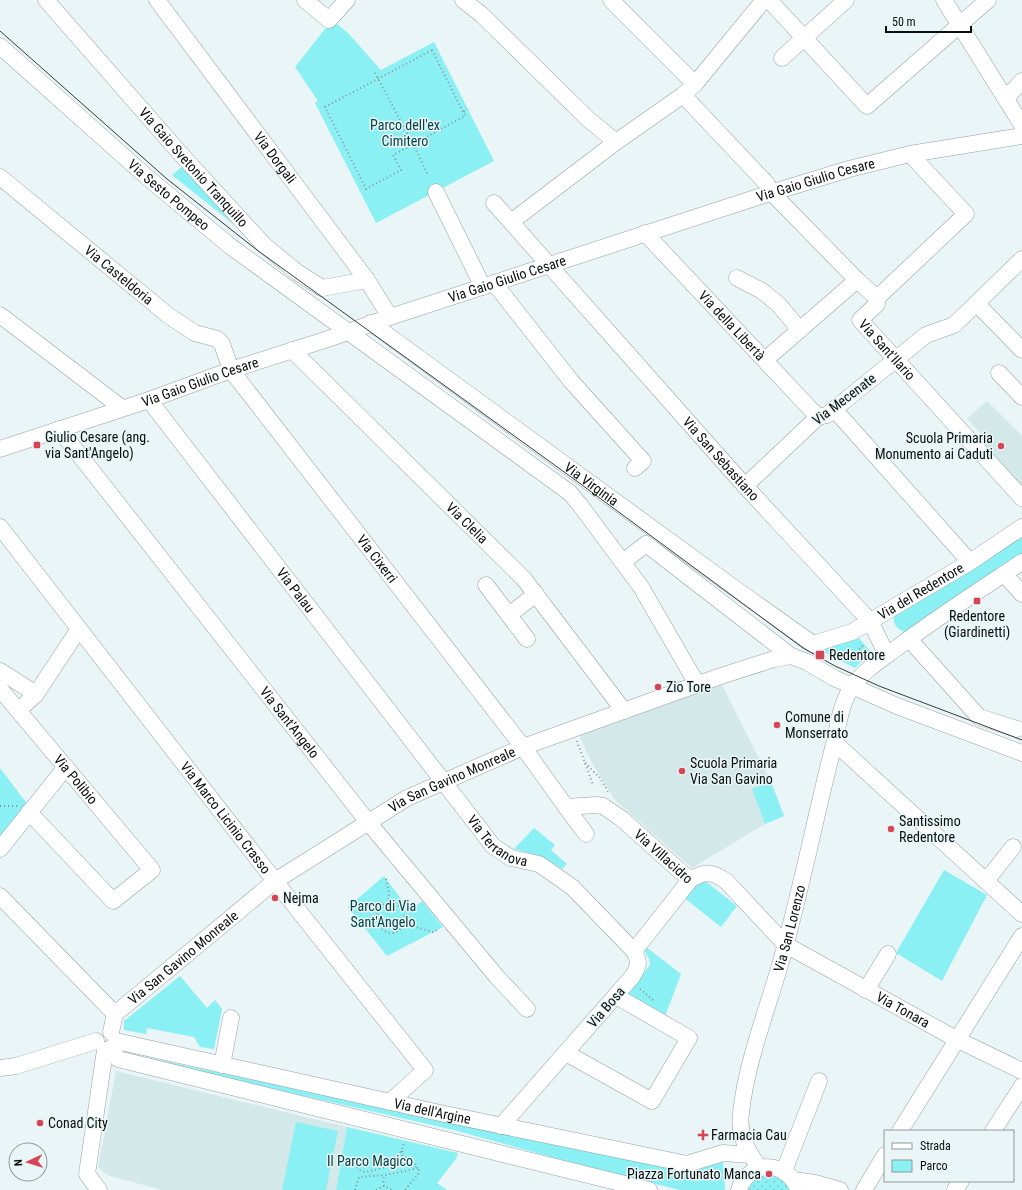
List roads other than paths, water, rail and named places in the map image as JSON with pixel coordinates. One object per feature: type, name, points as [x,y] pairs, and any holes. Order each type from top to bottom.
[{"type":"street","name":"Via Gaio Svetonio Tranquillo","points":[[46,0],[174,147],[264,245],[297,272],[322,288],[367,280]]},
{"type":"street","name":"Via Dorgali","points":[[157,0],[367,280],[390,317]]},
{"type":"street","points":[[305,0],[329,20],[347,0]]},
{"type":"street","points":[[463,0],[482,15],[589,120],[616,142]]},
{"type":"street","points":[[611,0],[695,84]]},
{"type":"street","points":[[511,222],[616,142],[683,95],[695,84],[764,0]]},
{"type":"street","points":[[769,0],[867,106],[988,0]]},
{"type":"street","points":[[782,58],[846,0]]},
{"type":"street","points":[[944,0],[1022,125]]},
{"type":"street","name":"Via Sesto Pompeo","points":[[0,46],[148,178],[218,236],[347,332]]},
{"type":"street","points":[[1006,98],[1022,82]]},
{"type":"street","points":[[683,95],[767,184],[771,192],[857,280],[877,298]]},
{"type":"street","name":"Via Gaio Giulio Cesare","points":[[0,449],[149,400],[231,370],[371,323],[771,192],[849,169],[910,154],[1022,136]]},
{"type":"street","name":"Via Sant'Ilario","points":[[910,154],[966,214],[877,298],[876,304],[860,320],[1022,498]]},
{"type":"street","name":"Via Casteldoria","points":[[0,177],[169,316],[196,333],[217,339],[222,344],[231,370]]},
{"type":"street","points":[[436,192],[489,285],[571,381],[643,461],[635,468]]},
{"type":"street","name":"Via San Sebastiano","points":[[494,203],[745,486],[870,621],[887,655]]},
{"type":"street","name":"Via della Libertà","points":[[645,233],[818,417]]},
{"type":"street","name":"Via Mecenate","points":[[745,486],[818,417],[827,415],[926,335],[954,325],[1020,264]]},
{"type":"street","points":[[737,278],[762,291],[778,304],[800,330]]},
{"type":"street","points":[[765,360],[857,280]]},
{"type":"street","points":[[977,304],[1022,350]]},
{"type":"street","points":[[0,315],[122,408]]},
{"type":"street","name":"Via Virginia","points":[[371,323],[813,644]]},
{"type":"street","name":"Via Virginia","points":[[347,332],[570,493],[641,587],[697,684]]},
{"type":"street","name":"Via Clelia","points":[[292,350],[524,579],[624,711]]},
{"type":"street","name":"Via Cixerri","points":[[231,370],[523,747]]},
{"type":"street","points":[[999,373],[1022,397]]},
{"type":"street","name":"Via Palau","points":[[149,400],[442,782]]},
{"type":"street","points":[[834,409],[970,562]]},
{"type":"street","name":"Via Sant'Angelo","points":[[59,430],[368,822],[497,977],[527,1009]]},
{"type":"street","name":"Via Marco Licinio Crasso","points":[[0,526],[275,881],[425,1070],[390,1102]]},
{"type":"street","name":"Via del Redentore","points":[[813,644],[852,632],[970,562],[1022,527]]},
{"type":"street","points":[[623,562],[646,544],[792,656],[807,662],[834,678],[853,685],[897,706],[1022,753]]},
{"type":"street","points":[[853,685],[859,677],[887,655],[1022,562]]},
{"type":"street","points":[[1004,574],[1022,594]]},
{"type":"street","points":[[486,585],[527,639]]},
{"type":"street","points":[[509,615],[536,594]]},
{"type":"street","points":[[19,710],[36,694],[79,629]]},
{"type":"street","points":[[909,639],[979,717],[1017,729]]},
{"type":"street","name":"Via San Gavino Monreale","points":[[100,1190],[87,1174],[108,1042],[116,1014],[275,881],[407,798],[442,782],[523,747],[697,684],[774,659],[792,656]]},
{"type":"street","points":[[0,671],[36,694]]},
{"type":"street","name":"Via San Lorenzo","points":[[760,1168],[744,1144],[740,1128],[740,1113],[747,1076],[786,945],[844,700],[853,685]]},
{"type":"street","name":"Via Polibio","points":[[0,688],[152,870],[113,901],[29,812]]},
{"type":"street","points":[[835,743],[1022,914]]},
{"type":"street","points":[[523,747],[586,834]]},
{"type":"street","points":[[0,849],[66,767]]},
{"type":"street","name":"Via Terranova","points":[[442,782],[493,846],[511,858],[539,864],[572,887],[634,951]]},
{"type":"street","name":"Via Villacidro","points":[[566,807],[596,805],[604,806],[690,880],[700,874],[715,874],[726,881],[786,945]]},
{"type":"street","points":[[986,881],[1013,848]]},
{"type":"street","points":[[634,951],[690,880]]},
{"type":"street","points":[[0,896],[116,1014]]},
{"type":"street","points":[[901,1130],[956,1039],[1022,936]]},
{"type":"street","name":"Via Tonara","points":[[786,945],[956,1039],[1022,1071]]},
{"type":"street","name":"Via Bosa","points":[[501,1126],[630,980],[638,968],[638,959],[634,951]]},
{"type":"street","points":[[866,990],[888,954]]},
{"type":"street","points":[[566,1053],[652,1101],[689,1038],[616,996]]},
{"type":"street","points":[[222,1064],[231,1018]]},
{"type":"street","points":[[0,1068],[16,1066],[108,1042]]},
{"type":"street","name":"Via dell'Argine","points":[[108,1042],[222,1064],[501,1126],[687,1164],[723,1154],[750,1155]]},
{"type":"street","name":"Via dell'Argine","points":[[108,1042],[118,1059],[649,1190]]},
{"type":"street","points":[[0,1075],[16,1066]]},
{"type":"street","points":[[792,1180],[819,1081]]},
{"type":"street","points":[[994,1130],[1022,1086]]},
{"type":"street","points":[[864,1190],[884,1157]]},
{"type":"street","points":[[739,1190],[742,1182],[748,1175],[760,1168],[772,1167],[792,1180],[815,1183],[840,1190]]},
{"type":"tram line","points":[[0,31],[167,179],[257,250],[578,482],[803,648],[835,666],[879,686],[1022,740]]},
{"type":"place","name":"Giulio Cesare (ang. via Sant'Angelo)","points":[[37,445]]},
{"type":"place","name":"Scuola Primaria Monumento ai Caduti","points":[[1001,446]]},
{"type":"place","name":"Redentore (Giardinetti)","points":[[977,601]]},
{"type":"place","name":"Redentore","points":[[820,655]]},
{"type":"place","name":"Zio Tore","points":[[658,687]]},
{"type":"place","name":"Comune di Monserrato","points":[[777,725]]},
{"type":"place","name":"Scuola Primaria Via San Gavino","points":[[682,771]]},
{"type":"place","name":"Santissimo Redentore","points":[[891,829]]},
{"type":"place","name":"Nejma","points":[[275,898]]},
{"type":"place","name":"Conad City","points":[[40,1123]]},
{"type":"place","name":"Farmacia Cau","points":[[703,1135]]},
{"type":"place","name":"Piazza Fortunato Manca","points":[[769,1174]]},
{"type":"park label","name":"Parco dell'ex Cimitero","points":[[405,134]]},
{"type":"park label","name":"Parco di Via Sant'Angelo","points":[[383,914]]},
{"type":"park label","name":"Il Parco Magico","points":[[370,1161]]}]
